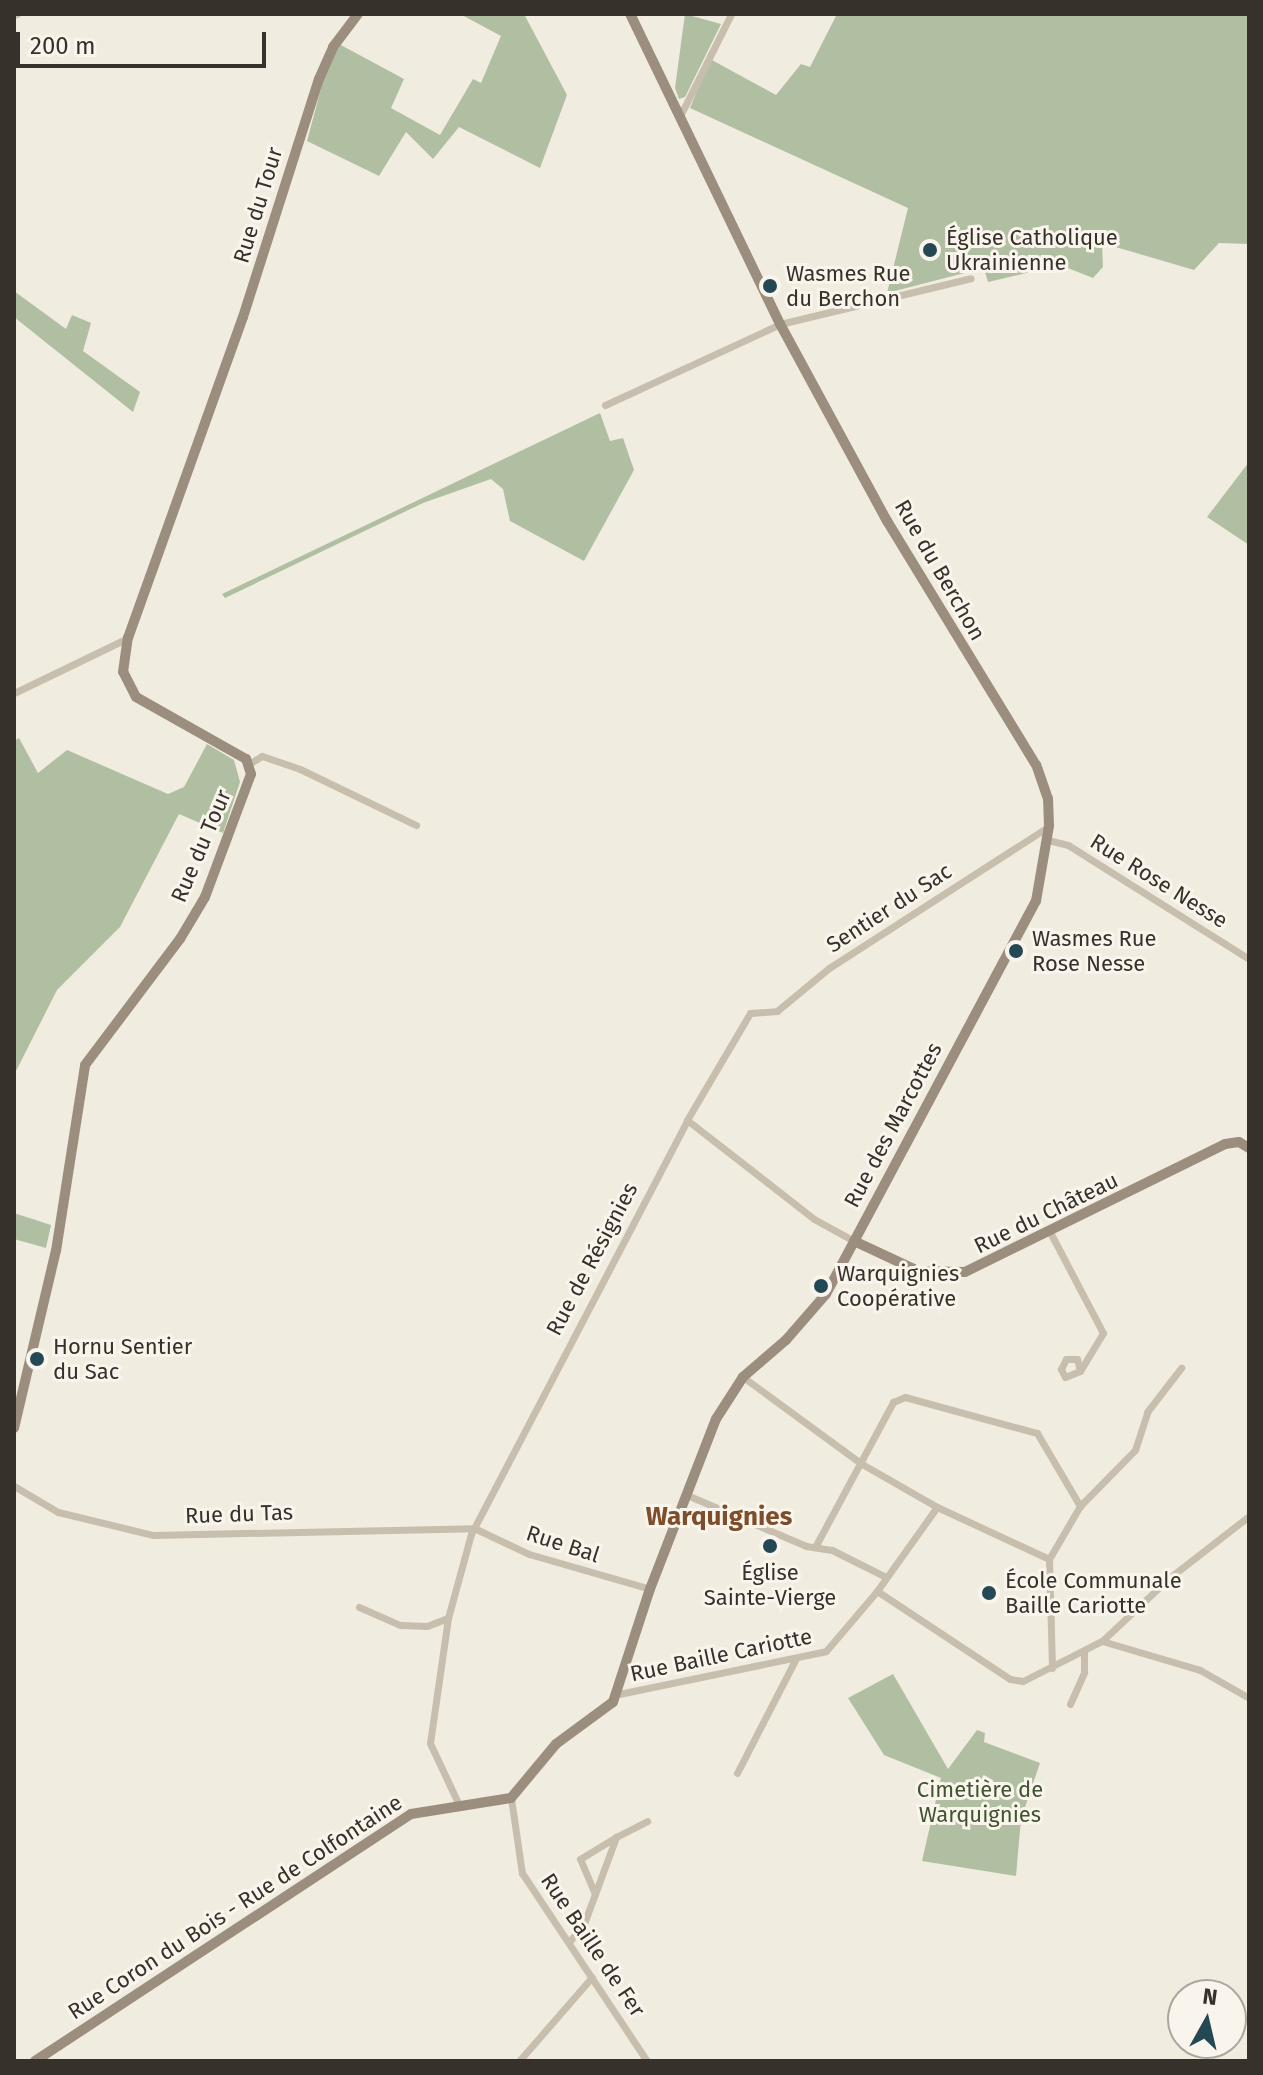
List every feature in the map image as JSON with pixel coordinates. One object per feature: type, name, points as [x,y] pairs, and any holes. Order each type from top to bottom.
[{"type":"street","name":"Rue du Tour","points":[[14,1428],[56,1251],[85,1065],[180,939],[205,897],[245,796],[249,764],[136,697],[123,672],[128,638],[247,303],[319,79],[333,47],[358,14]]},
{"type":"street","name":"Rue du Berchon","points":[[630,14],[780,324],[887,521],[1036,765],[1048,799],[1048,840]]},
{"type":"street","points":[[679,118],[731,14]]},
{"type":"street","points":[[605,405],[780,324],[971,278]]},
{"type":"street","points":[[14,693],[128,638]]},
{"type":"street","points":[[249,764],[262,756],[300,769],[416,825]]},
{"type":"street","name":"Sentier du Sac","points":[[750,1013],[777,1011],[837,963],[1049,826]]},
{"type":"street","name":"Rue Rose Nesse","points":[[1048,840],[1068,845],[1249,958]]},
{"type":"street","name":"Rue des Marcottes","points":[[687,1120],[814,1219],[854,1241],[1036,901],[1048,840]]},
{"type":"street","name":"Rue de Résignies","points":[[448,1618],[473,1531],[687,1120],[750,1013]]},
{"type":"street","name":"Rue du Château","points":[[854,1241],[913,1270],[947,1274],[982,1267],[1225,1144],[1239,1142],[1249,1148]]},
{"type":"street","points":[[1051,1234],[1103,1333],[1080,1371]]},
{"type":"street","points":[[511,1798],[556,1744],[602,1712],[619,1694],[650,1589],[716,1419],[743,1377],[814,1310],[854,1241]]},
{"type":"street","points":[[1052,1668],[1049,1559],[1080,1506],[1135,1450],[1147,1412],[1181,1368]]},
{"type":"street","points":[[743,1377],[862,1464],[937,1507],[1049,1559]]},
{"type":"street","points":[[815,1547],[898,1398],[970,1412],[1037,1433],[1080,1506]]},
{"type":"street","name":"Rue du Tas","points":[[14,1486],[58,1512],[153,1535],[473,1531]]},
{"type":"street","points":[[687,1495],[815,1547],[832,1550],[886,1577]]},
{"type":"street","name":"Rue Baille Cariotte","points":[[619,1694],[795,1660],[826,1651],[877,1591],[937,1507]]},
{"type":"street","points":[[877,1591],[1010,1679],[1023,1681],[1102,1641],[1168,1579],[1249,1516]]},
{"type":"street","name":"Rue Bal","points":[[473,1531],[529,1554],[650,1589]]},
{"type":"street","points":[[359,1607],[400,1625],[427,1626],[448,1618],[430,1743],[459,1805]]},
{"type":"street","points":[[1102,1641],[1200,1670],[1249,1698]]},
{"type":"street","points":[[1070,1704],[1084,1672],[1084,1652]]},
{"type":"street","points":[[737,1773],[795,1660]]},
{"type":"street","name":"Rue Coron du Bois - Rue de Colfontaine","points":[[35,2061],[411,1814],[511,1798]]},
{"type":"street","name":"Rue Baille de Fer","points":[[511,1798],[522,1873],[647,2061]]},
{"type":"street","points":[[595,1894],[580,1859],[647,1821]]},
{"type":"street","points":[[570,1941],[585,1921],[616,1837]]},
{"type":"street","points":[[519,2061],[592,1977]]},
{"type":"green space","points":[[460,14],[524,14],[567,95],[540,168],[459,127],[433,159],[406,132],[379,176],[307,141],[327,66],[339,44],[404,79],[391,108],[440,135],[473,79],[481,83],[501,36]]},
{"type":"green space","points":[[685,14],[721,24],[685,97],[679,99],[675,88]]},
{"type":"green space","points":[[837,14],[1249,14],[1249,244],[1219,243],[1194,270],[1102,243],[1103,267],[1093,278],[1060,265],[988,282],[984,268],[887,293],[908,208],[690,108],[710,59],[776,95],[801,64],[810,67]]},
{"type":"green space","points":[[14,291],[66,329],[72,315],[91,323],[83,351],[140,392],[133,412],[14,317]]},
{"type":"green space","points":[[600,413],[610,441],[623,438],[634,470],[584,561],[510,521],[503,489],[491,479],[423,503],[225,598],[222,594]]},
{"type":"green space","points":[[1249,462],[1249,545],[1207,517]]},
{"type":"green space","points":[[19,738],[38,773],[67,750],[168,794],[184,787],[207,744],[234,760],[240,782],[223,833],[179,814],[120,927],[57,990],[14,1075],[14,741]]},
{"type":"green space","points":[[14,1213],[51,1225],[46,1248],[14,1239]]},
{"type":"green space","name":"Cimetière de Warquignies","points":[[893,1674],[948,1769],[977,1730],[985,1733],[984,1742],[1040,1763],[1021,1819],[1016,1876],[922,1861],[941,1778],[884,1755],[848,1698]]},
{"type":"place","name":"Église Catholique Ukrainienne","points":[[930,250]]},
{"type":"place","name":"Wasmes Rue du Berchon","points":[[770,286]]},
{"type":"place","name":"Wasmes Rue Rose Nesse","points":[[1016,951]]},
{"type":"place","name":"Warquignies Coopérative","points":[[821,1286]]},
{"type":"place","name":"Hornu Sentier du Sac","points":[[37,1359]]},
{"type":"place","name":"Église Sainte-Vierge","points":[[770,1546]]},
{"type":"place","name":"École Communale Baille Cariotte","points":[[989,1593]]},
{"type":"district","name":"Warquignies","points":[[719,1517]]}]
